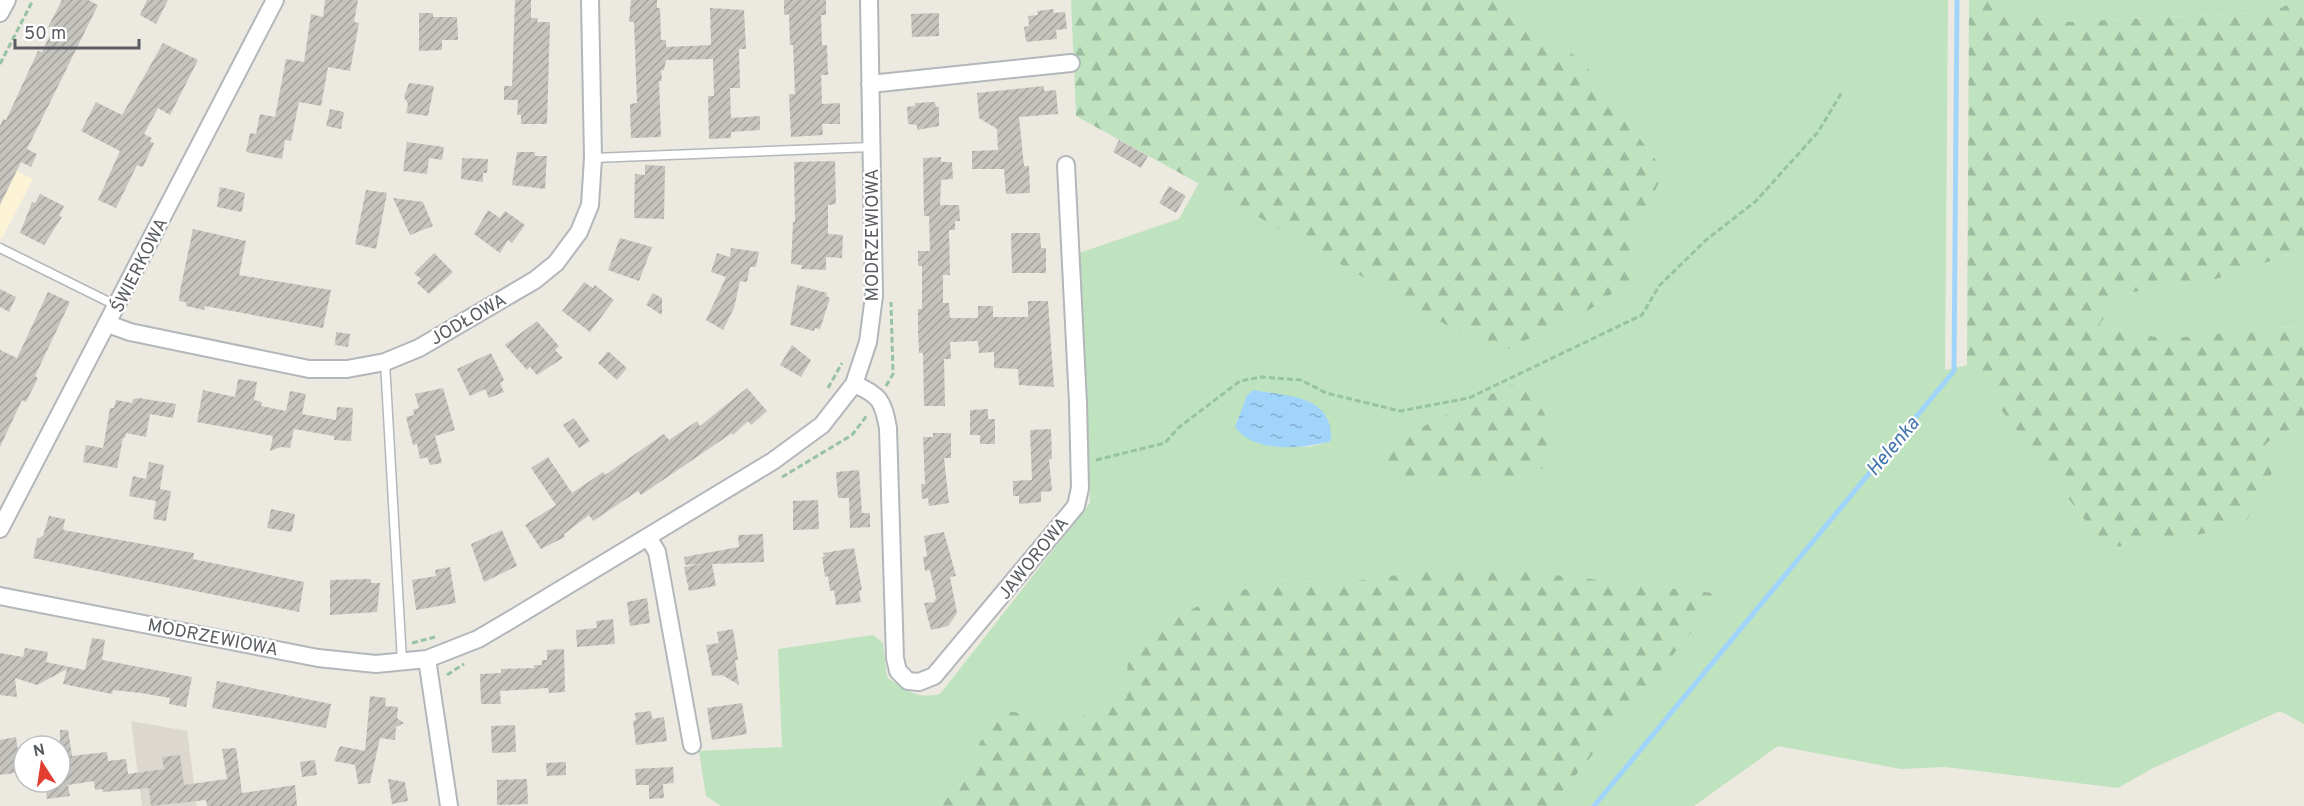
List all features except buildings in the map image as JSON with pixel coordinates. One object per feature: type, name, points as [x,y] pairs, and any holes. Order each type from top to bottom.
[{"type":"street","points":[[0,13],[7,0]]},
{"type":"street","name":"ŚWIERKOWA","points":[[0,528],[275,0]]},
{"type":"street","name":"JODŁOWA","points":[[108,324],[130,332],[309,369],[347,369],[385,362],[419,348],[535,280],[556,263],[579,232],[590,205],[593,158],[590,0]]},
{"type":"street","name":"MODRZEWIOWA","points":[[0,596],[318,658],[376,664],[402,653],[427,659],[478,639],[789,449],[822,425],[854,384],[868,342],[874,296],[869,0]]},
{"type":"street","points":[[870,84],[1071,63]]},
{"type":"street","name":"JAWOROWA","points":[[854,384],[869,390],[884,404],[888,428],[896,658],[898,671],[908,681],[920,682],[934,676],[958,650],[1076,506],[1080,488],[1066,165]]},
{"type":"street","points":[[648,537],[657,552],[692,745]]},
{"type":"street","points":[[427,659],[449,806]]},
{"type":"lane","points":[[593,158],[872,147]]},
{"type":"lane","points":[[0,248],[117,306]]},
{"type":"lane","points":[[385,362],[402,653]]},
{"type":"path","points":[[0,64],[33,0]]},
{"type":"path","points":[[1079,464],[1165,442],[1178,428],[1240,381],[1260,377],[1301,380],[1326,393],[1400,411],[1469,398],[1631,320],[1641,315],[1659,286],[1706,240],[1756,201],[1818,132],[1842,92]]},
{"type":"path","points":[[826,391],[847,355]]},
{"type":"path","points":[[402,653],[446,634]]},
{"type":"shaded area","points":[[0,163],[33,179],[2,239],[0,238]]},
{"type":"shaded area","points":[[131,721],[187,731],[197,806],[142,806]]},
{"type":"green space","points":[[1071,0],[1500,0],[1583,62],[1664,171],[1630,246],[1639,274],[1589,310],[1497,354],[1236,204],[1076,116]]},
{"type":"green space","points":[[1500,0],[1948,0],[1945,370],[1967,365],[2106,548],[2180,539],[2244,524],[2272,473],[2265,445],[2279,432],[2304,428],[2304,724],[2280,711],[2153,768],[2118,788],[1945,767],[1901,769],[1778,746],[1694,806],[1551,806],[1721,594],[1529,572],[1419,572],[1339,583],[1271,580],[1196,607],[1128,645],[1128,698],[1071,720],[1007,711],[980,742],[966,778],[940,806],[721,806],[706,796],[699,751],[782,747],[778,649],[873,635],[883,643],[887,677],[918,695],[940,694],[1090,503],[1079,253],[1179,219],[1199,183],[1236,204],[1630,246],[1664,171],[1583,62]],"holes":[[[1254,390],[1274,393],[1331,441],[1309,447],[1257,443]],[[1432,424],[1511,480],[1456,477],[1399,438]]]},
{"type":"green space","points":[[1969,0],[2010,0],[2015,10],[2065,22],[2273,12],[2296,0],[2304,0],[2304,256],[2291,254],[2216,279],[2120,294],[2099,325],[2165,339],[2267,328],[2304,327],[2304,428],[2279,432],[2265,445],[2272,473],[2245,524],[2180,539],[2106,548],[1967,365]]},
{"type":"green space","points":[[2010,0],[2296,0],[2273,12],[2065,22],[2015,10]]},
{"type":"green space","points":[[2291,254],[2304,256],[2304,327],[2267,328],[2165,339],[2099,325],[2120,294],[2216,279]]},
{"type":"green space","points":[[1510,385],[1526,386],[1544,414],[1551,432],[1551,465],[1511,480],[1406,479],[1386,460],[1399,438]]},
{"type":"green space","points":[[1419,572],[1529,572],[1722,594],[1551,806],[940,806],[966,778],[980,742],[1007,711],[1071,720],[1127,698],[1128,645],[1196,607],[1271,580],[1339,583]]},
{"type":"water","points":[[1254,390],[1306,400],[1317,406],[1325,414],[1330,426],[1331,441],[1307,446],[1280,447],[1254,442],[1244,436],[1235,427],[1247,395]]},
{"type":"waterway","name":"Helenka","points":[[1594,806],[1954,371],[1957,0]]}]
